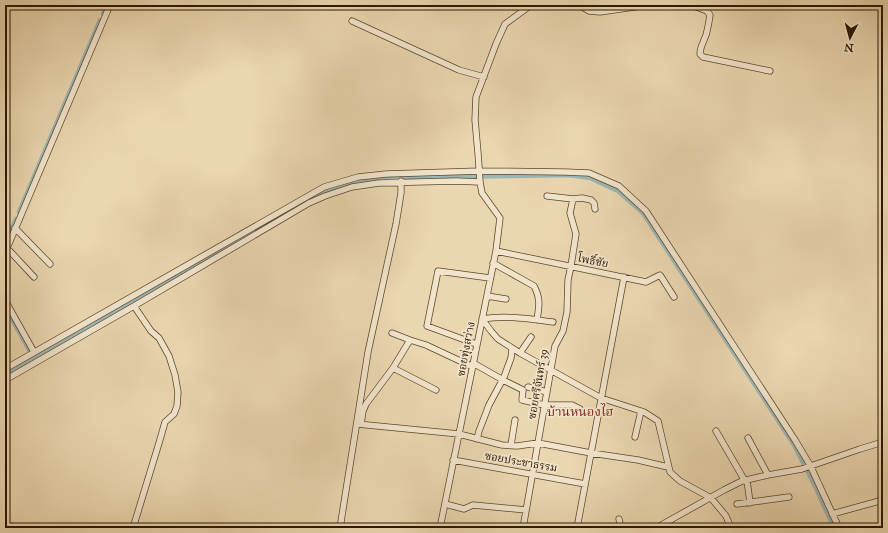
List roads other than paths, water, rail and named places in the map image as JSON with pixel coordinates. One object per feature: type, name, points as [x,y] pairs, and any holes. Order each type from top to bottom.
[{"type":"street","points":[[34,278],[6,250],[110,5]]},
{"type":"street","name":"ซอยทุ่งสว่าง","points":[[441,528],[476,344],[496,251],[500,218],[482,193],[475,120],[476,97],[505,24],[531,5]]},
{"type":"street","points":[[579,5],[589,11],[600,12],[648,5]]},
{"type":"street","points":[[691,5],[707,11],[710,15],[710,22],[700,50],[700,54],[703,57],[770,72]]},
{"type":"street","points":[[352,21],[459,70],[484,77]]},
{"type":"street","points":[[5,369],[324,187],[358,177],[386,174],[480,177],[565,172],[589,173],[619,186],[646,211],[796,440],[806,467],[839,528]]},
{"type":"street","points":[[5,380],[309,203],[352,187],[379,182],[456,181],[480,177]]},
{"type":"street","points":[[340,528],[359,424],[368,352],[396,224],[401,193],[401,182]]},
{"type":"street","points":[[547,196],[591,200],[595,209]]},
{"type":"street","name":"ซอยศรีจันทร์ 39","points":[[523,528],[555,346],[563,331],[567,312],[568,280],[576,234],[570,213],[573,199]]},
{"type":"street","points":[[16,228],[50,264]]},
{"type":"street","name":"โพธิ์ชัย","points":[[496,251],[646,282],[660,275],[674,297]]},
{"type":"street","points":[[493,263],[534,286],[538,293],[540,303],[536,320]]},
{"type":"street","points":[[476,344],[427,326],[438,271],[490,278]]},
{"type":"street","points":[[577,528],[624,277]]},
{"type":"street","points":[[487,296],[506,300]]},
{"type":"street","points":[[5,298],[34,352]]},
{"type":"street","points":[[133,528],[165,422],[174,414],[177,406],[178,392],[175,375],[169,356],[159,338],[150,331],[134,306]]},
{"type":"street","points":[[554,322],[507,317],[493,317],[482,320],[498,339],[512,349],[601,398],[641,411],[652,416],[658,421],[670,472],[680,481],[711,498],[726,516],[731,528]]},
{"type":"street","points":[[392,332],[473,365],[523,390],[522,400],[544,405],[572,405],[580,409]]},
{"type":"street","points":[[520,353],[531,337]]},
{"type":"street","points":[[359,424],[366,404],[393,368],[410,340]]},
{"type":"street","points":[[477,439],[489,405],[511,358],[512,349]]},
{"type":"street","points":[[393,368],[436,390]]},
{"type":"street","points":[[528,387],[547,392]]},
{"type":"street","points":[[635,437],[641,411]]},
{"type":"street","points":[[511,445],[516,420]]},
{"type":"street","points":[[359,424],[459,434],[477,439],[517,446],[538,443],[638,460],[668,467]]},
{"type":"street","points":[[716,431],[746,481],[750,503]]},
{"type":"street","points":[[748,438],[768,475]]},
{"type":"street","points":[[656,528],[724,490],[746,481],[806,467],[883,442]]},
{"type":"street","name":"ซอยประชาธรรม","points":[[454,460],[585,484]]},
{"type":"street","points":[[738,504],[789,497]]},
{"type":"street","points":[[832,514],[883,500]]},
{"type":"street","points":[[445,504],[464,509],[473,505],[526,510]]},
{"type":"street","points":[[619,519],[621,528]]},
{"type":"waterway","points":[[103,14],[107,5]]},
{"type":"waterway","points":[[19,212],[100,20]]},
{"type":"waterway","points":[[306,202],[326,191],[359,181],[389,178],[569,175],[590,178],[618,191],[643,213],[794,445],[834,528]]},
{"type":"waterway","points":[[5,374],[291,211]]},
{"type":"waterway","points":[[5,245],[16,219]]},
{"type":"waterway","points":[[5,307],[29,350]]},
{"type":"district","name":"บ้านหนองไฮ","points":[[580,412]]}]
